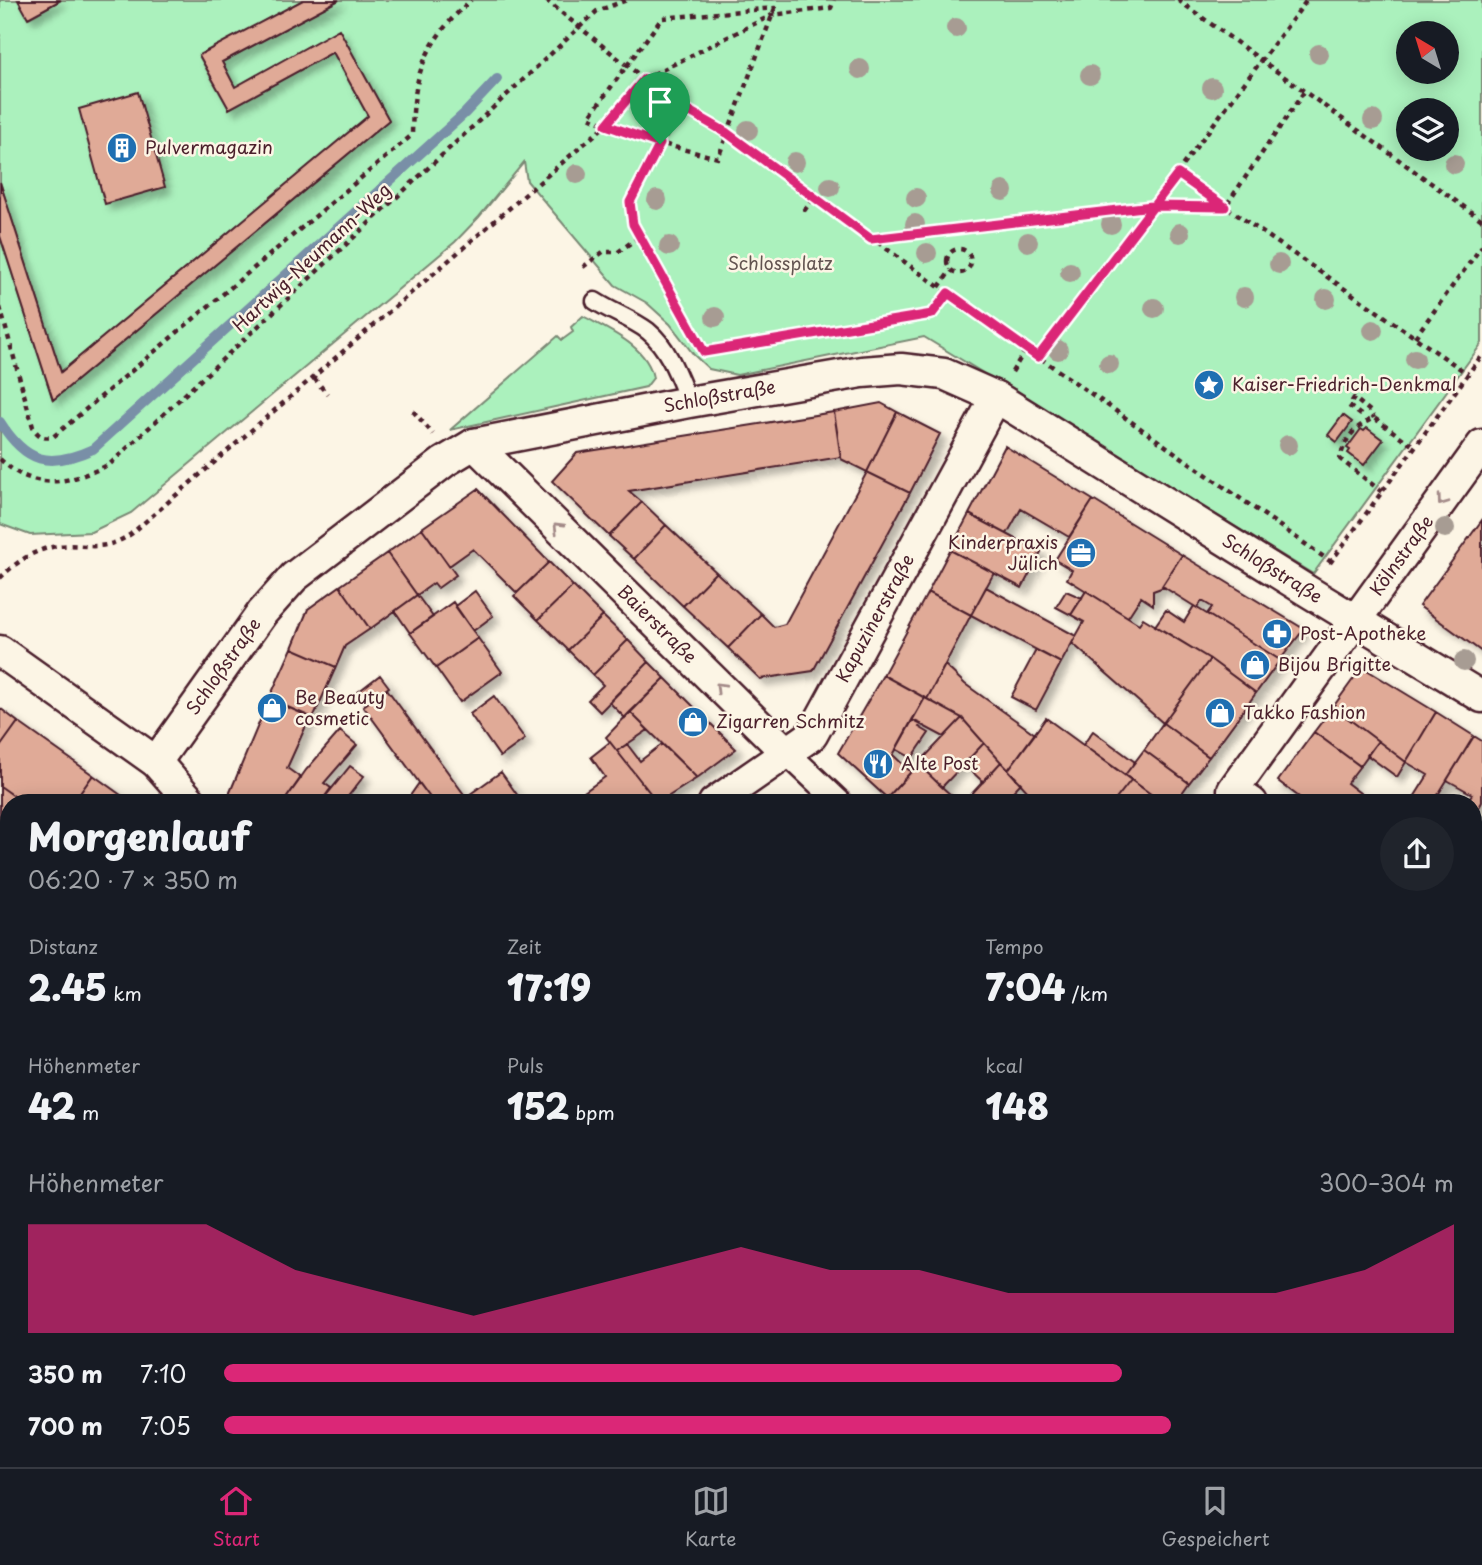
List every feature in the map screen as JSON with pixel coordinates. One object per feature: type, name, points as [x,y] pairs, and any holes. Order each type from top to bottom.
[{"type":"street","name":"Schloßstraße","points":[[156,762],[262,613],[294,577],[443,461],[474,444],[689,402],[862,372],[901,369],[944,374],[996,397],[1482,697]]},
{"type":"street","name":"Kapuzinerstraße","points":[[727,794],[812,735],[996,397]]},
{"type":"street","name":"Baierstraße","points":[[474,444],[830,794]]},
{"type":"street","name":"Kölnstraße","points":[[1239,794],[1355,619],[1482,445]]},
{"type":"street","points":[[0,651],[156,762],[184,794]]},
{"type":"lane","points":[[595,301],[649,332],[677,372],[689,402]]},
{"type":"path","points":[[0,307],[33,427],[38,435],[53,437],[412,135],[417,76],[430,48],[447,24],[471,0]]},
{"type":"path","points":[[546,0],[682,107],[727,133],[871,239],[1331,562],[1482,355]]},
{"type":"path","name":"Hartwig-Neumann-Weg","points":[[0,459],[10,469],[35,481],[59,482],[83,477],[110,464],[597,11],[627,0]]},
{"type":"path","points":[[0,578],[32,554],[51,547],[110,546],[121,541],[606,125],[644,79],[772,15],[831,8],[834,0]]},
{"type":"path","points":[[1178,0],[1482,220]]},
{"type":"path","points":[[1038,357],[1307,0]]},
{"type":"path","points":[[775,8],[772,15],[718,158],[660,144],[589,117],[662,18],[775,8]]},
{"type":"path","points":[[1225,207],[1304,92]]},
{"type":"path","points":[[682,107],[630,202],[633,224],[704,352],[932,314],[948,293]]},
{"type":"path","points":[[1178,174],[1468,374]]},
{"type":"path","points":[[804,211],[814,197]]},
{"type":"path","points":[[871,239],[1152,206],[1225,207]]},
{"type":"path","points":[[583,267],[603,252],[618,253],[640,236]]},
{"type":"path","points":[[1415,337],[1482,246]]},
{"type":"path","points":[[959,249],[966,251],[971,257],[969,268],[958,273],[951,270],[948,259],[951,252],[959,249]]},
{"type":"path","points":[[939,287],[951,270]]},
{"type":"path","points":[[314,378],[327,394]]},
{"type":"path","points":[[1361,415],[1349,406],[1354,398],[1370,411],[1374,418],[1415,447]]},
{"type":"path","points":[[1374,418],[1358,425],[1343,443],[1340,459],[1382,492]]},
{"type":"green space","points":[[0,0],[18,0],[29,18],[61,0],[303,0],[199,56],[229,109],[333,52],[368,116],[61,372],[0,182]]},
{"type":"green space","name":"Schlossplatz","points":[[339,0],[1482,0],[1482,343],[1313,574],[924,337],[737,375],[709,369],[694,355],[670,324],[647,303],[615,285],[527,181],[524,162],[455,242],[131,513],[91,532],[30,535],[0,524],[0,236],[53,400],[389,120],[339,29],[235,87],[222,62]]},
{"type":"green space","points":[[583,316],[626,340],[643,357],[653,378],[646,387],[450,430],[558,336],[562,340],[573,332],[571,327]]},
{"type":"building","points":[[18,0],[61,0],[28,18]]},
{"type":"building","points":[[303,0],[339,0],[222,62],[235,87],[339,29],[389,120],[53,400],[0,236],[0,182],[61,372],[368,116],[333,52],[229,109],[199,55]]},
{"type":"building","name":"Pulvermagazin","points":[[138,92],[165,187],[105,204],[79,109]]},
{"type":"building","points":[[881,403],[897,412],[867,472],[841,459],[834,412]]},
{"type":"building","points":[[834,412],[841,457],[629,491],[642,502],[609,536],[552,481],[577,453]]},
{"type":"building","points":[[897,412],[940,434],[910,493],[867,472]]},
{"type":"building","points":[[1343,415],[1352,422],[1337,442],[1328,435]]},
{"type":"building","points":[[1367,428],[1383,440],[1364,465],[1348,453],[1350,450],[1347,448],[1361,429],[1364,431]]},
{"type":"building","points":[[1005,446],[1093,500],[1069,537],[1021,509],[1007,534],[969,514]]},
{"type":"building","points":[[867,472],[910,493],[813,671],[760,679],[728,648],[761,614],[774,627],[785,624]]},
{"type":"building","points":[[478,489],[549,562],[517,593],[473,549],[449,566],[422,528]]},
{"type":"building","points":[[1093,500],[1182,555],[1162,586],[1164,587],[1153,591],[1153,605],[1141,597],[1128,617],[1067,579],[1072,570],[1055,560]]},
{"type":"building","points":[[642,502],[666,525],[634,559],[609,536]]},
{"type":"building","points":[[969,514],[1041,552],[1022,588],[950,550]]},
{"type":"building","points":[[1482,520],[1482,652],[1419,606]]},
{"type":"building","points":[[666,525],[716,572],[683,606],[634,559]]},
{"type":"building","points":[[422,528],[456,575],[438,588],[434,583],[417,595],[387,553]]},
{"type":"building","points":[[950,550],[994,573],[971,615],[928,592]]},
{"type":"building","points":[[387,553],[417,595],[370,629],[340,586]]},
{"type":"building","points":[[1182,555],[1304,629],[1280,660],[1207,614],[1212,607],[1202,601],[1197,608],[1162,586]]},
{"type":"building","points":[[549,562],[573,586],[538,620],[514,596]]},
{"type":"building","points":[[716,572],[761,614],[728,648],[683,606]]},
{"type":"building","points":[[340,586],[370,629],[345,646],[336,667],[292,648],[308,609]]},
{"type":"building","points":[[573,586],[603,616],[568,650],[538,620]]},
{"type":"building","points":[[986,587],[1076,636],[1061,663],[971,615]]},
{"type":"building","points":[[475,591],[493,616],[473,631],[455,606]]},
{"type":"building","points":[[1066,591],[1082,598],[1071,615],[1056,607]]},
{"type":"building","points":[[1086,591],[1139,624],[1143,618],[1210,659],[1163,723],[1072,643],[1084,622],[1071,615]]},
{"type":"building","points":[[928,592],[971,615],[927,699],[883,675]]},
{"type":"building","points":[[417,595],[433,617],[410,633],[395,611]]},
{"type":"building","points":[[453,602],[478,638],[436,668],[410,633]]},
{"type":"building","points":[[1194,606],[1280,660],[1256,693],[1210,659],[1155,626],[1166,610],[1184,622]]},
{"type":"building","points":[[603,616],[628,640],[593,675],[568,650]]},
{"type":"building","points":[[478,638],[502,672],[460,702],[436,668]]},
{"type":"building","points":[[628,640],[649,662],[600,712],[588,700],[603,685],[593,675]]},
{"type":"building","points":[[292,648],[336,667],[313,718],[269,699]]},
{"type":"building","points":[[1036,650],[1061,663],[1036,710],[1011,697]]},
{"type":"building","points":[[1210,659],[1256,693],[1209,757],[1163,723]]},
{"type":"building","points":[[649,662],[665,678],[625,718],[609,702]]},
{"type":"building","points":[[945,665],[965,684],[1035,734],[1008,770],[962,718],[927,699]]},
{"type":"building","points":[[1362,667],[1436,712],[1406,762],[1333,707]]},
{"type":"building","points":[[380,675],[389,687],[366,704],[358,692]]},
{"type":"building","points":[[883,675],[925,698],[893,755],[911,772],[891,794],[883,794],[838,753]]},
{"type":"building","points":[[665,678],[736,749],[697,778],[630,712]]},
{"type":"building","points":[[387,689],[464,794],[427,794],[363,706]]},
{"type":"building","points":[[494,696],[525,739],[500,757],[470,714]]},
{"type":"building","points":[[925,698],[962,718],[944,737],[912,720]]},
{"type":"building","points":[[269,699],[310,717],[287,768],[301,778],[289,794],[229,794]]},
{"type":"building","points":[[1333,707],[1378,741],[1360,766],[1314,732]]},
{"type":"building","points":[[0,708],[18,722],[0,747]]},
{"type":"building","points":[[630,712],[648,730],[617,751],[606,737]]},
{"type":"building","points":[[1436,712],[1474,736],[1439,794],[1416,794],[1428,775],[1406,762]]},
{"type":"building","points":[[962,718],[984,743],[942,787],[918,764]]},
{"type":"building","points":[[1046,718],[1131,780],[1120,794],[1030,794],[1008,770]]},
{"type":"building","points":[[912,720],[921,724],[919,727],[929,733],[912,758],[896,749]]},
{"type":"building","points":[[18,722],[93,775],[79,794],[11,794],[0,786],[0,747]]},
{"type":"building","points":[[1163,723],[1209,757],[1189,783],[1144,750]]},
{"type":"building","points":[[340,731],[357,745],[324,783],[331,788],[327,794],[289,794]]},
{"type":"building","points":[[1093,731],[1135,762],[1125,775],[1083,745]]},
{"type":"building","points":[[1314,732],[1360,766],[1347,783],[1361,794],[1295,794],[1278,781]]},
{"type":"building","points":[[1474,736],[1482,741],[1482,794],[1472,794],[1447,780]]},
{"type":"building","points":[[1378,741],[1406,762],[1397,777],[1367,755]]},
{"type":"building","points":[[610,742],[651,794],[581,794],[605,777],[591,757]]},
{"type":"building","points":[[984,743],[1001,762],[983,782],[964,764]]},
{"type":"building","points":[[627,744],[640,761],[662,744],[697,778],[672,794],[651,794],[617,751]]},
{"type":"building","points":[[1144,750],[1189,783],[1181,794],[1151,794],[1125,775]]},
{"type":"building","points":[[1001,762],[1021,783],[1011,794],[972,794]]},
{"type":"building","points":[[918,764],[950,794],[891,794]]},
{"type":"building","points":[[350,766],[364,776],[350,794],[327,794]]},
{"type":"building","points":[[501,772],[517,794],[470,794]]},
{"type":"building","points":[[93,775],[119,794],[79,794]]},
{"type":"building","points":[[1131,780],[1150,794],[1120,794]]},
{"type":"building","points":[[419,783],[427,794],[411,794]]},
{"type":"building","points":[[0,786],[11,794],[0,794]]},
{"type":"waterway","points":[[0,422],[19,446],[40,458],[64,459],[93,449],[465,113],[497,79]]},
{"type":"place","name":"Pulvermagazin","points":[[122,148]]},
{"type":"place","name":"Kaiser-Friedrich-Denkmal","points":[[1209,385]]},
{"type":"place","name":"Kinderpraxis Jülich","points":[[1081,553]]},
{"type":"place","name":"Post-Apotheke","points":[[1277,634]]},
{"type":"place","name":"Bijou Brigitte","points":[[1255,665]]},
{"type":"place","name":"Be Beauty cosmetic","points":[[272,708]]},
{"type":"place","name":"Takko Fashion","points":[[1220,713]]},
{"type":"place","name":"Zigarren Schmitz","points":[[693,722]]},
{"type":"place","name":"Alte Post","points":[[878,764]]},
{"type":"route","points":[[660,144],[606,125],[644,79],[682,107],[727,133],[871,239],[1152,206],[1225,207],[1178,174],[1152,206],[1038,357],[948,293],[932,314],[704,352],[633,224],[630,202],[660,144]]}]
